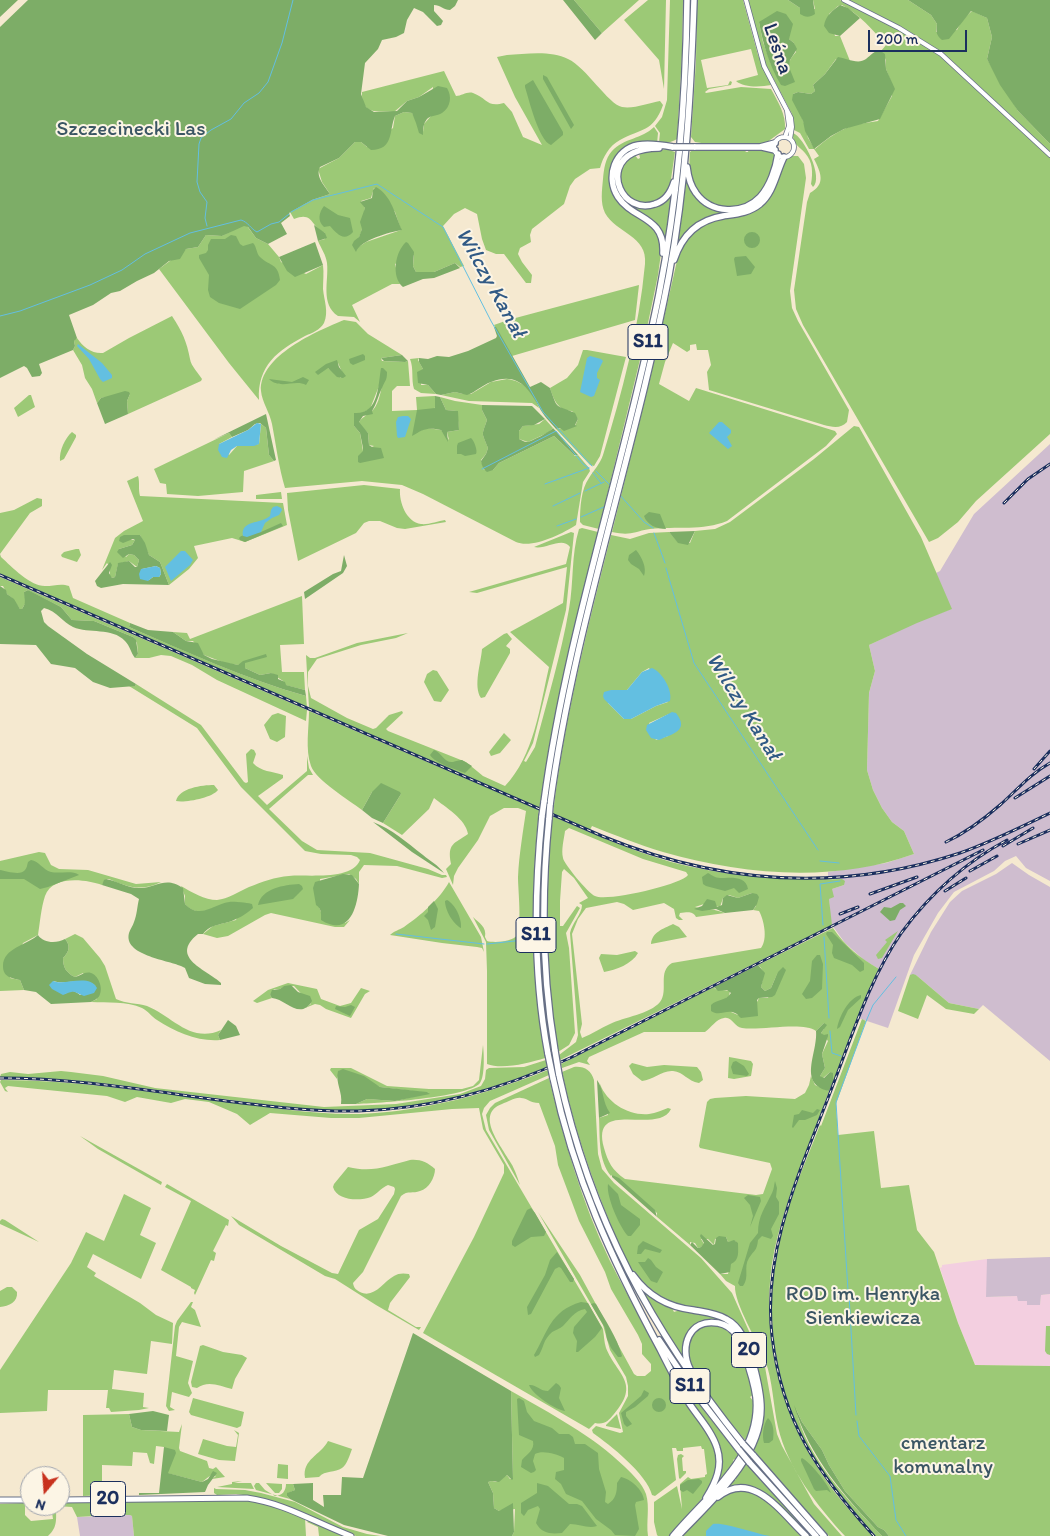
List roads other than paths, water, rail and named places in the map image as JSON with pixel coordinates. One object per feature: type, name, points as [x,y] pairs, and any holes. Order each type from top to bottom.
[{"type":"highway","name":"S11","points":[[666,275],[684,103],[687,0]]},
{"type":"highway","name":"S11","points":[[694,0],[690,104],[685,159],[666,275],[650,364],[623,459],[566,680],[553,745],[542,816],[537,878],[536,944],[548,1054],[553,1078],[570,1144],[592,1209],[612,1256],[644,1317],[692,1389],[749,1462],[816,1536]]},
{"type":"highway","points":[[666,275],[664,246],[659,232],[651,222],[620,199],[614,188],[612,178],[618,158],[632,147],[644,144],[760,147],[775,143]]},
{"type":"highway","points":[[673,146],[641,150],[630,154],[619,167],[617,176],[618,186],[626,198],[634,204],[647,206],[658,203],[670,192],[679,163]]},
{"type":"highway","points":[[760,147],[779,154]]},
{"type":"highway","points":[[685,159],[691,185],[700,198],[721,210],[735,210],[748,206],[764,192],[779,154]]},
{"type":"highway","points":[[666,275],[678,248],[691,230],[713,219],[748,212],[764,200],[772,188],[779,154]]},
{"type":"highway","name":"S11","points":[[604,537],[568,701],[550,805],[544,865],[543,925],[546,980],[559,1075],[585,1171],[619,1254],[654,1319],[702,1391],[743,1444],[824,1536]]},
{"type":"highway","name":"20","points":[[619,1254],[636,1280],[656,1298],[678,1308],[713,1313],[724,1317],[734,1324],[747,1344],[757,1377],[760,1397],[760,1418],[757,1433],[749,1453],[740,1468],[673,1536]]},
{"type":"highway","name":"20","points":[[644,1317],[685,1395],[711,1434],[718,1449],[720,1461],[718,1476],[707,1501],[678,1536]]},
{"type":"highway","points":[[702,1391],[686,1359],[686,1342],[692,1332],[700,1326],[709,1323],[723,1325],[732,1330],[742,1345],[755,1390],[756,1417],[751,1438],[744,1453],[707,1501]]},
{"type":"highway","points":[[707,1501],[728,1490],[739,1488],[751,1489],[770,1500],[806,1536]]},
{"type":"main road","name":"20","points":[[70,1500],[236,1497],[263,1500],[305,1515],[351,1536]]},
{"type":"main road","points":[[0,1500],[20,1500]]},
{"type":"street","name":"Leśna","points":[[746,0],[762,61],[789,113],[792,123],[790,139]]},
{"type":"street","points":[[844,0],[899,28],[941,54],[1050,155]]},
{"type":"street","name":"Leśna","points":[[784,137],[789,126],[786,107]]},
{"type":"street","points":[[784,137],[790,139],[794,146],[793,152],[788,156],[779,154],[775,143],[784,137]]},
{"type":"water","points":[[78,344],[102,363],[112,375],[112,378],[103,382],[100,379],[89,359],[77,346]]},
{"type":"water","points":[[590,356],[603,361],[597,373],[597,378],[600,380],[594,396],[591,397],[580,392],[587,358]]},
{"type":"water","points":[[408,416],[411,419],[405,437],[398,438],[396,422],[398,417]]},
{"type":"water","points":[[719,422],[722,422],[731,430],[727,437],[732,446],[728,449],[709,433]]},
{"type":"water","points":[[257,423],[261,424],[259,444],[254,446],[237,446],[231,450],[227,458],[222,457],[218,450],[219,444],[248,430]]},
{"type":"water","points":[[273,507],[281,508],[282,510],[279,515],[265,523],[261,532],[247,537],[243,536],[245,527],[270,516]]},
{"type":"water","points":[[181,551],[185,551],[193,560],[190,565],[171,581],[165,567]]},
{"type":"water","points":[[156,566],[160,568],[161,574],[159,577],[153,577],[148,581],[140,579],[141,569]]},
{"type":"water","points":[[652,668],[666,682],[670,692],[670,701],[631,719],[624,719],[604,699],[604,692],[627,690],[642,672]]},
{"type":"water","points":[[672,712],[676,713],[680,719],[681,724],[678,731],[659,740],[651,738],[646,730],[647,725]]},
{"type":"water","points":[[53,981],[88,981],[97,988],[94,993],[84,996],[74,992],[63,995],[52,989],[49,985]]},
{"type":"water","points":[[713,1524],[770,1536],[706,1536],[706,1531]]},
{"type":"waterway","points":[[207,226],[205,218],[207,202],[200,192],[197,182],[201,138],[231,119],[244,103],[259,93],[268,82],[282,43],[293,0]]},
{"type":"waterway","name":"Wilczy Kanał","points":[[291,212],[313,200],[377,184],[443,227],[491,321],[543,412],[592,466]]},
{"type":"waterway","name":"Wilczy Kanał","points":[[0,316],[20,311],[90,285],[122,270],[145,254],[190,233],[241,220],[257,232],[279,222],[289,214]]},
{"type":"waterway","points":[[482,469],[556,431],[583,464],[589,468]]},
{"type":"waterway","points":[[545,484],[589,468]]},
{"type":"waterway","name":"Wilczy Kanał","points":[[596,471],[611,486]]},
{"type":"waterway","points":[[593,473],[601,483]]},
{"type":"waterway","points":[[585,491],[604,482]]},
{"type":"waterway","points":[[553,506],[580,493]]},
{"type":"waterway","name":"Wilczy Kanał","points":[[619,494],[644,522],[653,528]]},
{"type":"waterway","points":[[581,517],[606,506]]},
{"type":"waterway","points":[[557,526],[576,519]]},
{"type":"waterway","name":"Wilczy Kanał","points":[[654,533],[665,563]]},
{"type":"waterway","name":"Wilczy Kanał","points":[[666,568],[694,663],[818,850]]},
{"type":"waterway","name":"Wilczy Kanał","points":[[820,861],[839,863]]},
{"type":"waterway","name":"Wilczy Kanał","points":[[823,925],[820,884],[840,881]]},
{"type":"waterway","points":[[396,934],[484,944]]},
{"type":"waterway","name":"Wilczy Kanał","points":[[824,937],[829,1018]]},
{"type":"waterway","points":[[487,944],[524,940]]},
{"type":"waterway","points":[[848,1290],[836,1102],[873,1005],[896,977]]},
{"type":"waterway","points":[[830,1031],[832,1053],[841,1056]]},
{"type":"waterway","points":[[849,1295],[856,1415]]},
{"type":"waterway","points":[[857,1421],[859,1436],[890,1476],[896,1520],[906,1536]]},
{"type":"railway","points":[[1004,503],[1028,479],[1050,464]]},
{"type":"railway","points":[[0,575],[602,836],[690,865],[780,878],[824,878],[869,874],[915,866],[960,853],[1050,813]]},
{"type":"railway","points":[[1034,769],[1050,751]]},
{"type":"railway","points":[[946,842],[981,820],[1030,777],[1050,763]]},
{"type":"railway","points":[[1015,798],[1050,776]]},
{"type":"railway","points":[[1003,846],[1033,828]]},
{"type":"railway","points":[[1018,844],[1050,830]]},
{"type":"railway","points":[[874,1536],[836,1491],[820,1468],[794,1421],[784,1395],[772,1336],[771,1303],[773,1271],[779,1239],[798,1176],[855,1026],[871,987],[891,950],[913,918],[937,892],[977,858],[1007,840]]},
{"type":"railway","points":[[0,1078],[88,1083],[265,1106],[327,1111],[386,1109],[440,1102],[493,1088],[570,1058],[983,850]]},
{"type":"railway","points":[[970,871],[997,856]]},
{"type":"railway","points":[[870,894],[917,877]]},
{"type":"railway","points":[[945,891],[966,878]]},
{"type":"railway","points":[[840,914],[858,907]]},
{"type":"park label","name":"Szczecinecki Las","points":[[131,130]]},
{"type":"park label","name":"ROD im. Henryka Sienkiewicza","points":[[863,1307]]},
{"type":"park label","name":"cmentarz komunalny","points":[[943,1456]]}]
